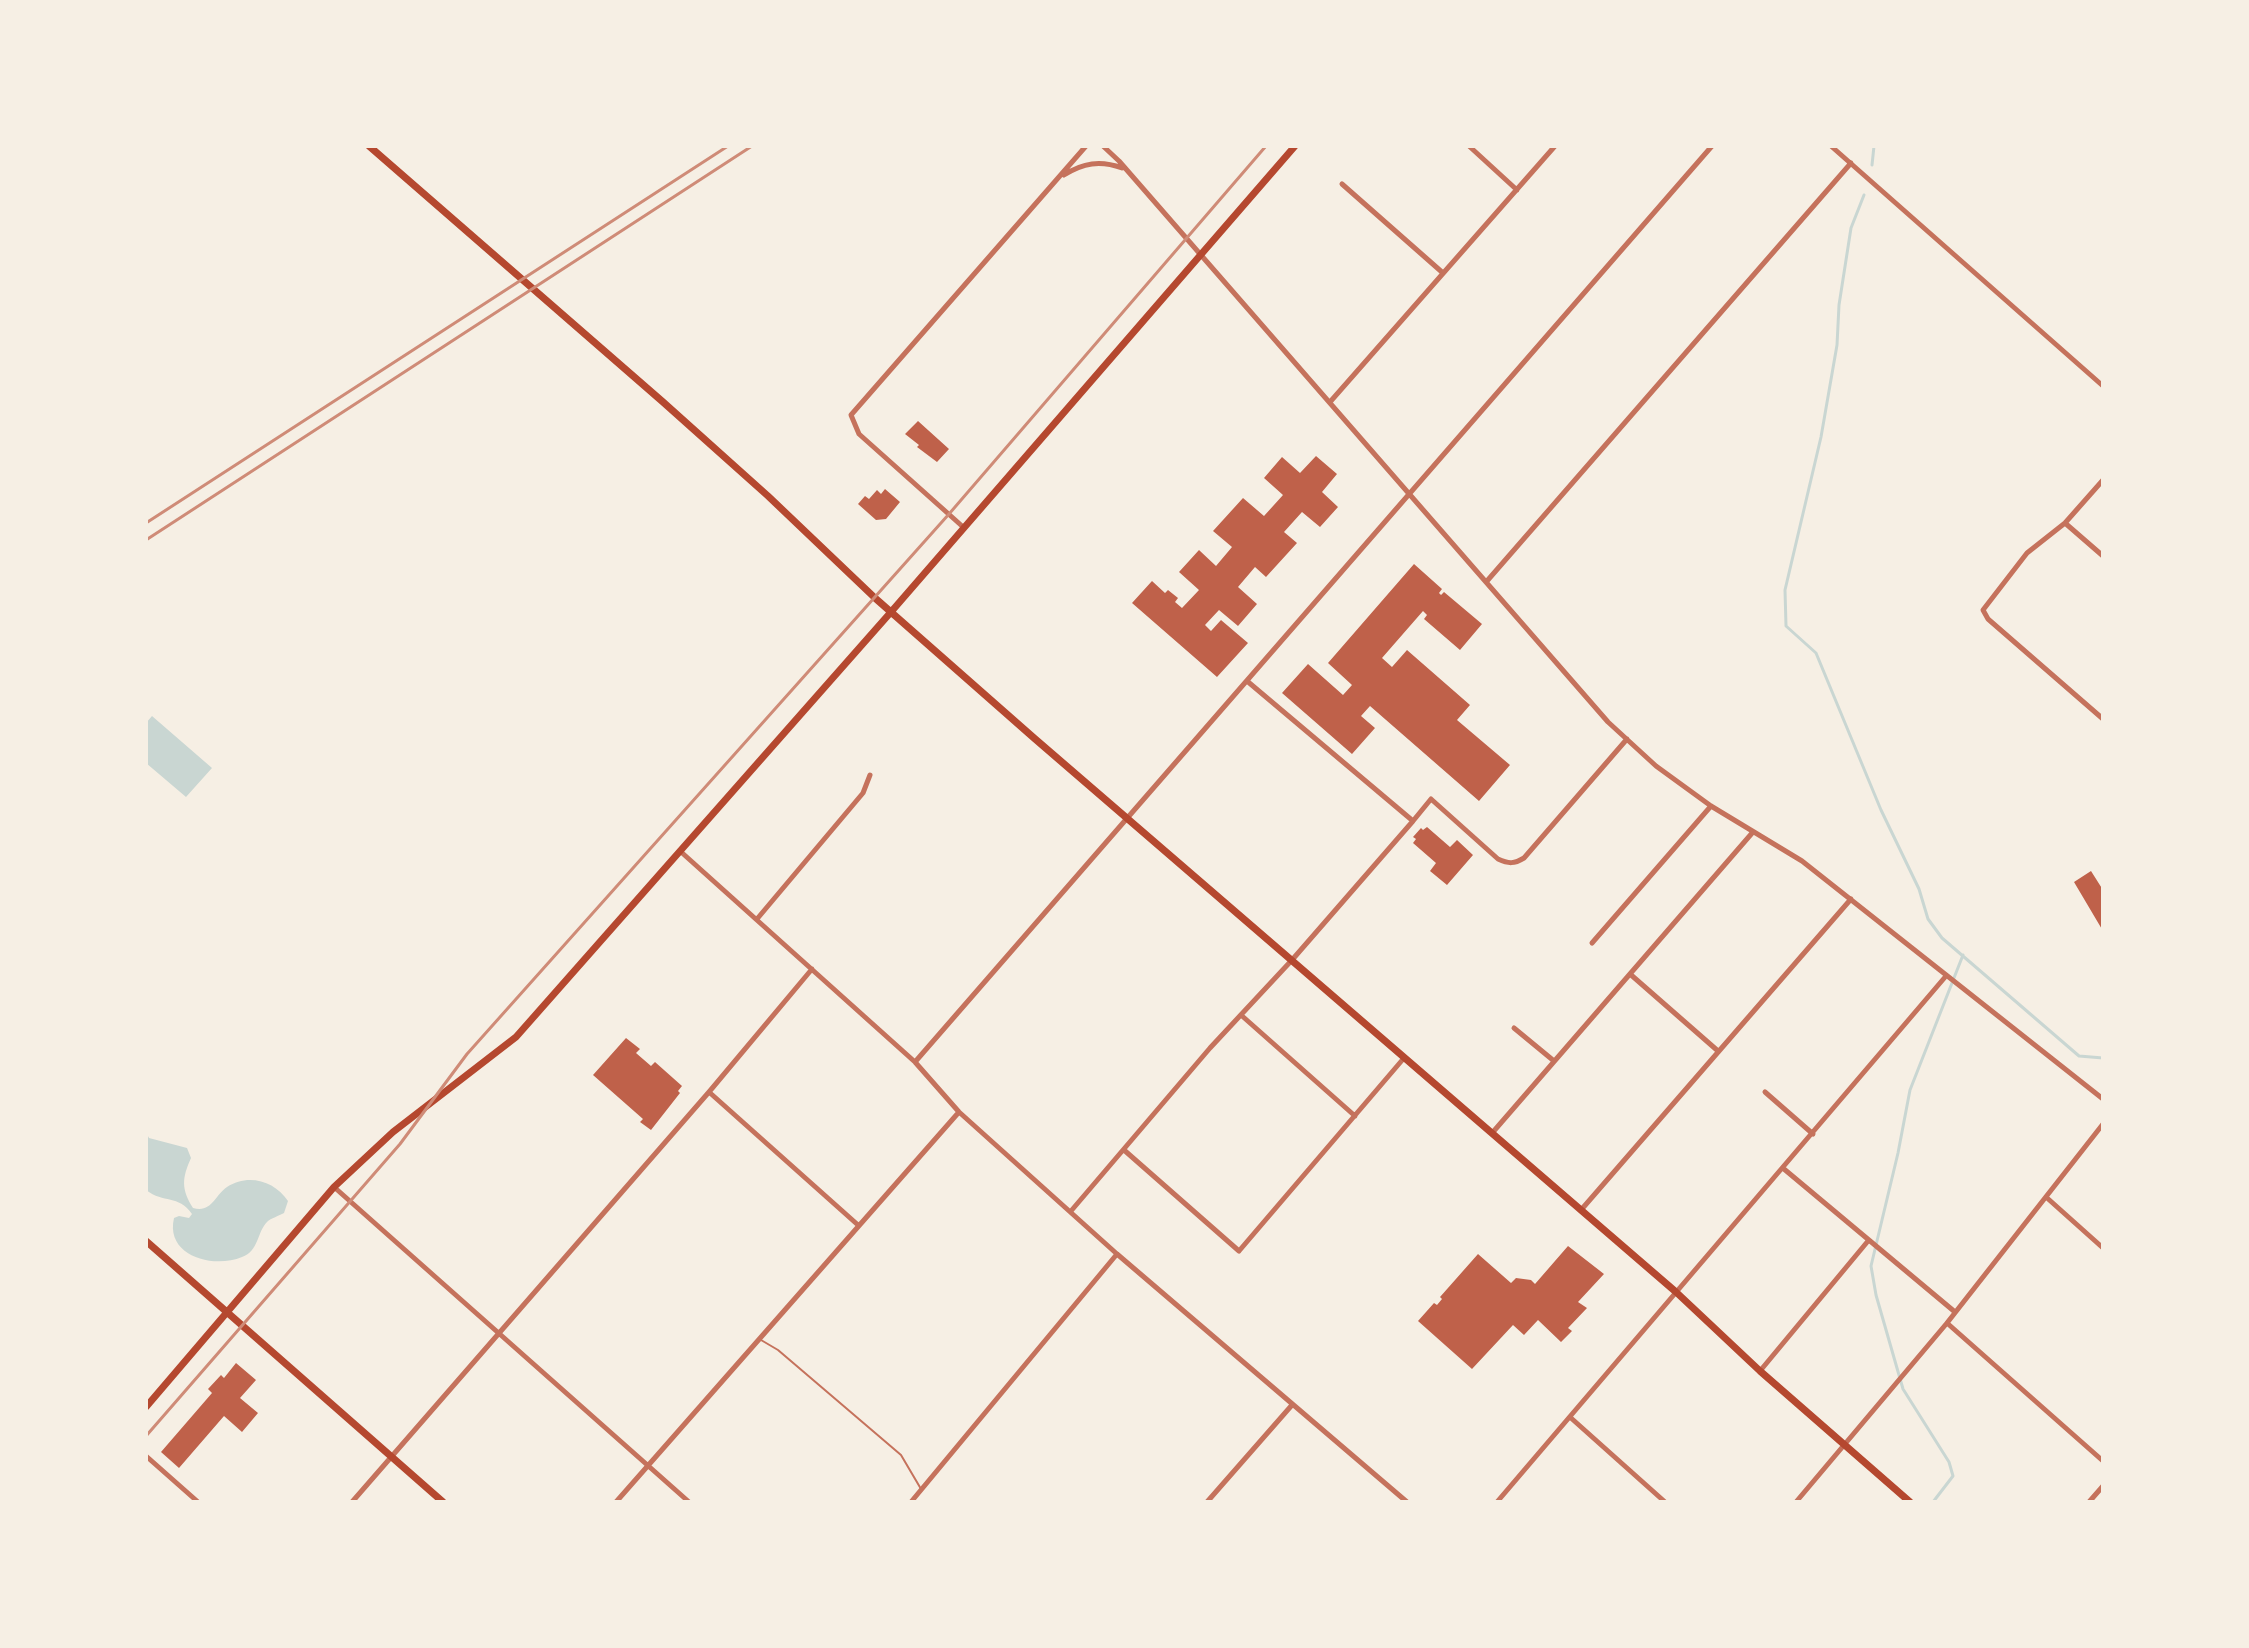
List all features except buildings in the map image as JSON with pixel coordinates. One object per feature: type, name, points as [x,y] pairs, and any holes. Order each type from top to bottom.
[{"type":"main road","points":[[369,146],[663,402],[891,612],[1128,820],[1493,1132],[1910,1502]]},
{"type":"main road","points":[[146,1407],[334,1187],[393,1132],[516,1037],[891,612],[962,526],[1295,146]]},
{"type":"main road","points":[[146,1241],[443,1502]]},
{"type":"street","points":[[962,526],[859,434],[851,415],[1086,146]]},
{"type":"street","points":[[1103,146],[1608,722],[1656,766],[1711,806],[1802,861],[2103,1099]]},
{"type":"street","points":[[1469,146],[1517,190]]},
{"type":"street","points":[[1330,402],[1555,146]]},
{"type":"street","points":[[915,1062],[1712,146]]},
{"type":"street","points":[[1831,146],[2103,386]]},
{"type":"street","points":[[1051,186],[1077,167],[1089,164],[1105,162],[1126,169]]},
{"type":"street","points":[[1487,581],[1851,163]]},
{"type":"street","points":[[1342,184],[1444,273]]},
{"type":"street","points":[[2103,480],[2065,523],[2027,553],[1983,610],[1988,619],[2103,719]]},
{"type":"street","points":[[2065,523],[2103,556]]},
{"type":"street","points":[[1247,681],[1413,821]]},
{"type":"street","points":[[1071,1211],[1431,799],[1498,859],[1516,863],[1524,858],[1627,739]]},
{"type":"street","points":[[757,919],[863,793],[870,775]]},
{"type":"street","points":[[1592,943],[1711,806]]},
{"type":"street","points":[[1493,1132],[1753,832]]},
{"type":"street","points":[[680,851],[915,1062],[959,1112],[1117,1254],[1407,1502]]},
{"type":"street","points":[[1580,1211],[1851,899]]},
{"type":"street","points":[[352,1502],[812,969]]},
{"type":"street","points":[[1630,974],[1718,1051]]},
{"type":"street","points":[[1497,1502],[1946,976]]},
{"type":"street","points":[[1241,1015],[1355,1116]]},
{"type":"street","points":[[1514,1028],[1554,1061]]},
{"type":"street","points":[[1124,1150],[1239,1251],[1405,1057]]},
{"type":"street","points":[[709,1092],[858,1225]]},
{"type":"street","points":[[1765,1092],[1813,1134]]},
{"type":"street","points":[[616,1502],[959,1112]]},
{"type":"street","points":[[1796,1502],[1947,1323],[2103,1124]]},
{"type":"street","points":[[1784,1169],[1955,1312]]},
{"type":"street","points":[[334,1187],[689,1502]]},
{"type":"street","points":[[2046,1197],[2103,1248]]},
{"type":"street","points":[[1760,1371],[1868,1241]]},
{"type":"street","points":[[911,1502],[1117,1254]]},
{"type":"street","points":[[1947,1323],[2103,1461]]},
{"type":"street","points":[[1207,1502],[1292,1405]]},
{"type":"street","points":[[1571,1418],[1665,1502]]},
{"type":"street","points":[[146,1456],[198,1502]]},
{"type":"street","points":[[2089,1502],[2103,1486]]},
{"type":"lane","points":[[760,1339],[778,1350],[901,1455],[921,1490]]},
{"type":"shaded area","points":[[152,716],[212,768],[186,797],[146,763],[146,723]]},
{"type":"shaded area","points":[[146,1132],[149,1138],[187,1148],[191,1158],[184,1183],[193,1208],[204,1208],[227,1187],[252,1180],[269,1184],[283,1194],[288,1201],[284,1213],[267,1222],[255,1246],[242,1257],[218,1261],[194,1256],[177,1242],[173,1231],[174,1218],[189,1218],[192,1214],[176,1201],[146,1190]]},
{"type":"waterway","points":[[1872,165],[1874,146]]},
{"type":"waterway","points":[[1864,195],[1851,228],[1839,305],[1837,345],[1821,437],[1785,590],[1786,626],[1816,653],[1881,810],[1919,889],[1928,919],[1942,938],[2079,1056],[2103,1058]]},
{"type":"waterway","points":[[1933,1502],[1953,1476],[1949,1462],[1903,1389],[1876,1295],[1871,1266],[1910,1090],[1963,955]]},
{"type":"railway","points":[[146,523],[728,146]]},
{"type":"railway","points":[[146,540],[752,146]]},
{"type":"railway","points":[[146,1436],[400,1144],[467,1054],[949,514],[1266,146]]}]
